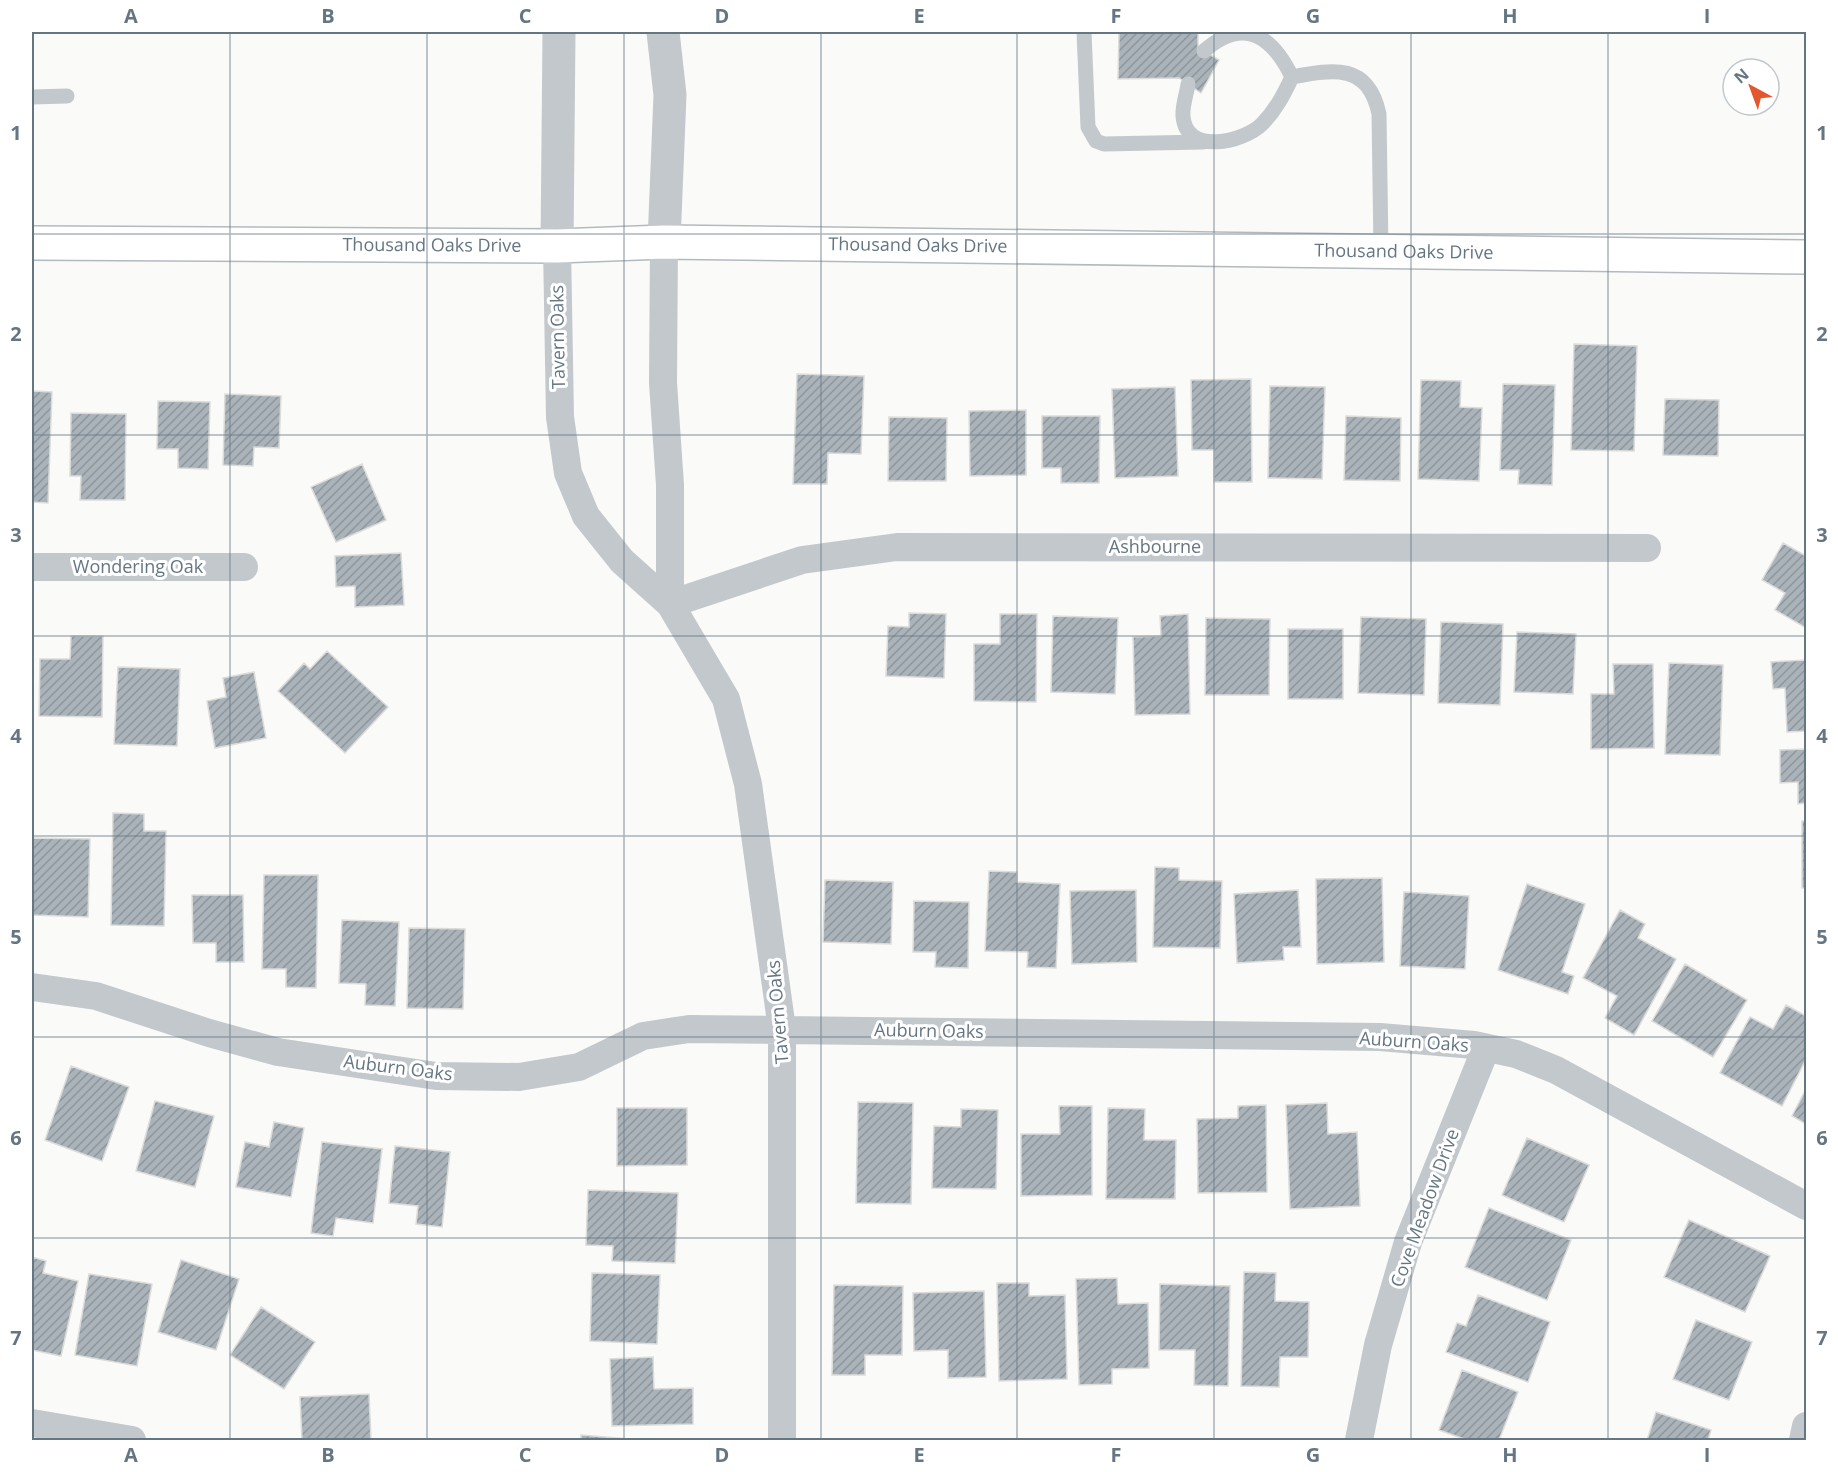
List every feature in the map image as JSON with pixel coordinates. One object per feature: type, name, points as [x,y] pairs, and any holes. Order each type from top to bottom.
[{"type":"main road","name":"Thousand Oaks Drive","points":[[32,243],[557,246],[664,242],[1806,257]]},
{"type":"street","name":"Tavern Oaks","points":[[559,32],[557,246],[560,417],[568,473],[586,516],[622,561],[670,604],[726,699],[748,784],[782,1029],[782,1440]]},
{"type":"street","points":[[663,32],[670,95],[664,242],[663,383],[670,485],[670,604]]},
{"type":"street","name":"Ashbourne","points":[[670,604],[802,560],[897,547],[1647,548]]},
{"type":"street","name":"Wondering Oak","points":[[32,567],[244,567]]},
{"type":"street","name":"Auburn Oaks","points":[[32,987],[96,996],[209,1033],[278,1052],[436,1076],[519,1077],[579,1067],[643,1036],[688,1029],[1380,1038],[1486,1048],[1516,1054],[1556,1070],[1806,1206]]},
{"type":"street","name":"Cove Meadow Drive","points":[[1359,1440],[1377,1345],[1408,1242],[1486,1048]]},
{"type":"street","points":[[32,1423],[132,1440]]},
{"type":"street","points":[[1803,1440],[1806,1426]]},
{"type":"lane","points":[[1084,32],[1088,127],[1096,141],[1104,144],[1240,139],[1261,125],[1280,102],[1292,77]]},
{"type":"lane","points":[[1204,51],[1216,41],[1238,32],[1245,32],[1265,39],[1281,53],[1292,77]]},
{"type":"lane","points":[[1292,77],[1334,71],[1368,83],[1375,97],[1379,114],[1381,251]]},
{"type":"lane","points":[[1188,84],[1182,117],[1190,132],[1203,142]]},
{"type":"lane","points":[[32,97],[67,96]]},
{"type":"building","points":[[1119,32],[1198,32],[1198,47],[1219,60],[1201,93],[1179,78],[1118,79]]},
{"type":"building","points":[[1574,344],[1637,346],[1634,451],[1571,450]]},
{"type":"building","points":[[797,374],[864,376],[861,454],[828,453],[827,484],[793,484]]},
{"type":"building","points":[[1251,379],[1252,482],[1214,482],[1214,450],[1192,450],[1191,380]]},
{"type":"building","points":[[1421,380],[1461,381],[1460,407],[1482,408],[1479,481],[1418,479]]},
{"type":"building","points":[[1503,384],[1555,385],[1552,485],[1518,484],[1519,470],[1500,470]]},
{"type":"building","points":[[1270,386],[1325,387],[1322,479],[1268,478]]},
{"type":"building","points":[[1175,387],[1178,476],[1115,478],[1112,389]]},
{"type":"building","points":[[32,391],[52,392],[48,503],[32,502]]},
{"type":"building","points":[[225,394],[281,396],[279,448],[254,447],[253,466],[223,465]]},
{"type":"building","points":[[1665,399],[1719,400],[1718,456],[1663,455]]},
{"type":"building","points":[[158,401],[210,402],[208,469],[178,468],[178,449],[157,449]]},
{"type":"building","points":[[1026,410],[1026,475],[970,476],[969,411]]},
{"type":"building","points":[[71,413],[126,414],[125,500],[80,500],[81,476],[70,476]]},
{"type":"building","points":[[1042,416],[1100,416],[1099,483],[1061,483],[1061,468],[1042,468]]},
{"type":"building","points":[[1346,416],[1401,418],[1400,481],[1344,480]]},
{"type":"building","points":[[889,417],[947,418],[946,481],[888,481]]},
{"type":"building","points":[[362,464],[386,520],[336,542],[311,487]]},
{"type":"building","points":[[1783,543],[1806,556],[1806,628],[1775,610],[1785,593],[1762,580]]},
{"type":"building","points":[[401,553],[404,605],[355,607],[355,586],[336,587],[335,556]]},
{"type":"building","points":[[909,613],[946,614],[944,678],[886,676],[888,626],[909,627]]},
{"type":"building","points":[[1000,614],[1037,614],[1036,702],[974,701],[974,644],[1000,644]]},
{"type":"building","points":[[1188,614],[1190,714],[1135,715],[1133,637],[1161,636],[1160,616]]},
{"type":"building","points":[[1053,616],[1118,618],[1115,694],[1051,692]]},
{"type":"building","points":[[1361,617],[1426,619],[1424,695],[1358,693]]},
{"type":"building","points":[[1206,618],[1270,619],[1269,695],[1205,695]]},
{"type":"building","points":[[1441,622],[1503,624],[1500,705],[1438,703]]},
{"type":"building","points":[[1288,629],[1343,629],[1343,699],[1288,699]]},
{"type":"building","points":[[1517,632],[1576,634],[1573,694],[1514,692]]},
{"type":"building","points":[[71,636],[103,636],[102,717],[39,716],[40,659],[70,659]]},
{"type":"building","points":[[327,651],[388,707],[345,753],[278,691],[304,663],[310,669]]},
{"type":"building","points":[[1806,660],[1806,731],[1787,732],[1785,688],[1773,689],[1771,662]]},
{"type":"building","points":[[1669,663],[1723,665],[1720,755],[1665,754]]},
{"type":"building","points":[[1613,664],[1653,664],[1654,748],[1591,749],[1591,694],[1614,694]]},
{"type":"building","points":[[118,667],[180,669],[177,746],[114,744]]},
{"type":"building","points":[[254,672],[266,738],[215,748],[207,701],[226,697],[223,678]]},
{"type":"building","points":[[1806,749],[1806,803],[1798,804],[1798,782],[1780,783],[1780,750]]},
{"type":"building","points":[[113,813],[144,814],[144,831],[166,831],[164,926],[111,925]]},
{"type":"building","points":[[1802,821],[1806,821],[1806,888],[1802,888]]},
{"type":"building","points":[[32,838],[90,839],[88,917],[32,915]]},
{"type":"building","points":[[1155,867],[1179,868],[1179,880],[1222,881],[1220,948],[1153,947]]},
{"type":"building","points":[[989,871],[1017,872],[1017,882],[1060,884],[1056,968],[1027,967],[1028,952],[985,951]]},
{"type":"building","points":[[264,875],[318,875],[316,988],[286,987],[286,969],[262,969]]},
{"type":"building","points":[[1382,878],[1384,962],[1317,964],[1316,879]]},
{"type":"building","points":[[825,880],[893,882],[891,944],[823,942]]},
{"type":"building","points":[[1527,884],[1585,904],[1562,972],[1574,976],[1568,994],[1498,970]]},
{"type":"building","points":[[1136,890],[1137,962],[1072,964],[1070,891]]},
{"type":"building","points":[[1298,890],[1301,947],[1283,947],[1284,960],[1237,963],[1234,894]]},
{"type":"building","points":[[1404,892],[1469,896],[1465,969],[1400,966]]},
{"type":"building","points":[[192,895],[243,895],[244,962],[216,962],[216,943],[193,943]]},
{"type":"building","points":[[914,901],[969,902],[968,968],[935,967],[936,952],[913,952]]},
{"type":"building","points":[[1620,910],[1645,924],[1638,938],[1676,959],[1634,1035],[1605,1018],[1617,996],[1583,978]]},
{"type":"building","points":[[342,920],[399,922],[395,1006],[365,1005],[366,984],[339,983]]},
{"type":"building","points":[[409,928],[465,929],[463,1009],[407,1008]]},
{"type":"building","points":[[1685,964],[1747,1000],[1713,1057],[1652,1021]]},
{"type":"building","points":[[1786,1005],[1806,1016],[1806,1059],[1782,1106],[1720,1073],[1750,1017],[1773,1029]]},
{"type":"building","points":[[71,1066],[129,1087],[102,1161],[45,1140]]},
{"type":"building","points":[[1806,1089],[1806,1124],[1792,1116]]},
{"type":"building","points":[[155,1101],[214,1116],[195,1187],[136,1171]]},
{"type":"building","points":[[858,1102],[913,1103],[911,1204],[856,1203]]},
{"type":"building","points":[[1327,1103],[1328,1134],[1357,1132],[1360,1206],[1290,1209],[1286,1105]]},
{"type":"building","points":[[1266,1105],[1267,1192],[1198,1193],[1197,1119],[1238,1118],[1238,1106]]},
{"type":"building","points":[[1059,1106],[1092,1106],[1092,1195],[1021,1196],[1021,1134],[1060,1134]]},
{"type":"building","points":[[617,1108],[687,1108],[687,1165],[617,1166]]},
{"type":"building","points":[[1108,1108],[1145,1109],[1144,1140],[1176,1140],[1175,1199],[1106,1199]]},
{"type":"building","points":[[961,1109],[998,1110],[996,1189],[932,1188],[934,1126],[961,1127]]},
{"type":"building","points":[[274,1122],[304,1128],[291,1197],[236,1187],[245,1142],[269,1147]]},
{"type":"building","points":[[1527,1138],[1589,1165],[1564,1222],[1502,1195]]},
{"type":"building","points":[[322,1142],[382,1149],[373,1223],[336,1218],[333,1236],[311,1233]]},
{"type":"building","points":[[395,1146],[450,1152],[442,1227],[416,1224],[418,1206],[389,1203]]},
{"type":"building","points":[[588,1190],[678,1193],[675,1263],[612,1261],[613,1246],[586,1245]]},
{"type":"building","points":[[1489,1208],[1571,1240],[1547,1300],[1465,1267]]},
{"type":"building","points":[[1689,1220],[1770,1256],[1745,1312],[1664,1277]]},
{"type":"building","points":[[32,1257],[46,1261],[43,1273],[78,1281],[61,1356],[32,1350]]},
{"type":"building","points":[[181,1260],[239,1279],[216,1350],[158,1332]]},
{"type":"building","points":[[1244,1272],[1276,1273],[1275,1301],[1309,1302],[1308,1357],[1280,1357],[1279,1387],[1241,1386]]},
{"type":"building","points":[[592,1273],[660,1275],[657,1344],[590,1341]]},
{"type":"building","points":[[89,1274],[152,1284],[137,1366],[75,1355]]},
{"type":"building","points":[[1117,1278],[1118,1304],[1148,1303],[1149,1368],[1112,1369],[1112,1384],[1079,1385],[1076,1279]]},
{"type":"building","points":[[997,1283],[1029,1283],[1029,1296],[1065,1295],[1067,1379],[999,1381]]},
{"type":"building","points":[[1160,1284],[1230,1286],[1228,1386],[1194,1385],[1195,1350],[1159,1350]]},
{"type":"building","points":[[834,1285],[903,1286],[902,1355],[865,1355],[865,1375],[832,1375]]},
{"type":"building","points":[[984,1291],[986,1377],[948,1378],[948,1350],[914,1351],[913,1293]]},
{"type":"building","points":[[1478,1295],[1550,1322],[1528,1382],[1446,1352],[1457,1323],[1466,1326]]},
{"type":"building","points":[[261,1307],[315,1342],[284,1389],[230,1355]]},
{"type":"building","points":[[1696,1320],[1752,1342],[1729,1400],[1673,1379]]},
{"type":"building","points":[[653,1357],[654,1389],[693,1388],[693,1424],[612,1426],[610,1359]]},
{"type":"building","points":[[1462,1370],[1518,1392],[1499,1440],[1467,1440],[1439,1430]]},
{"type":"building","points":[[369,1394],[371,1440],[302,1440],[300,1397]]},
{"type":"building","points":[[1656,1412],[1711,1430],[1708,1440],[1647,1440]]},
{"type":"building","points":[[581,1435],[641,1440],[581,1440]]}]
